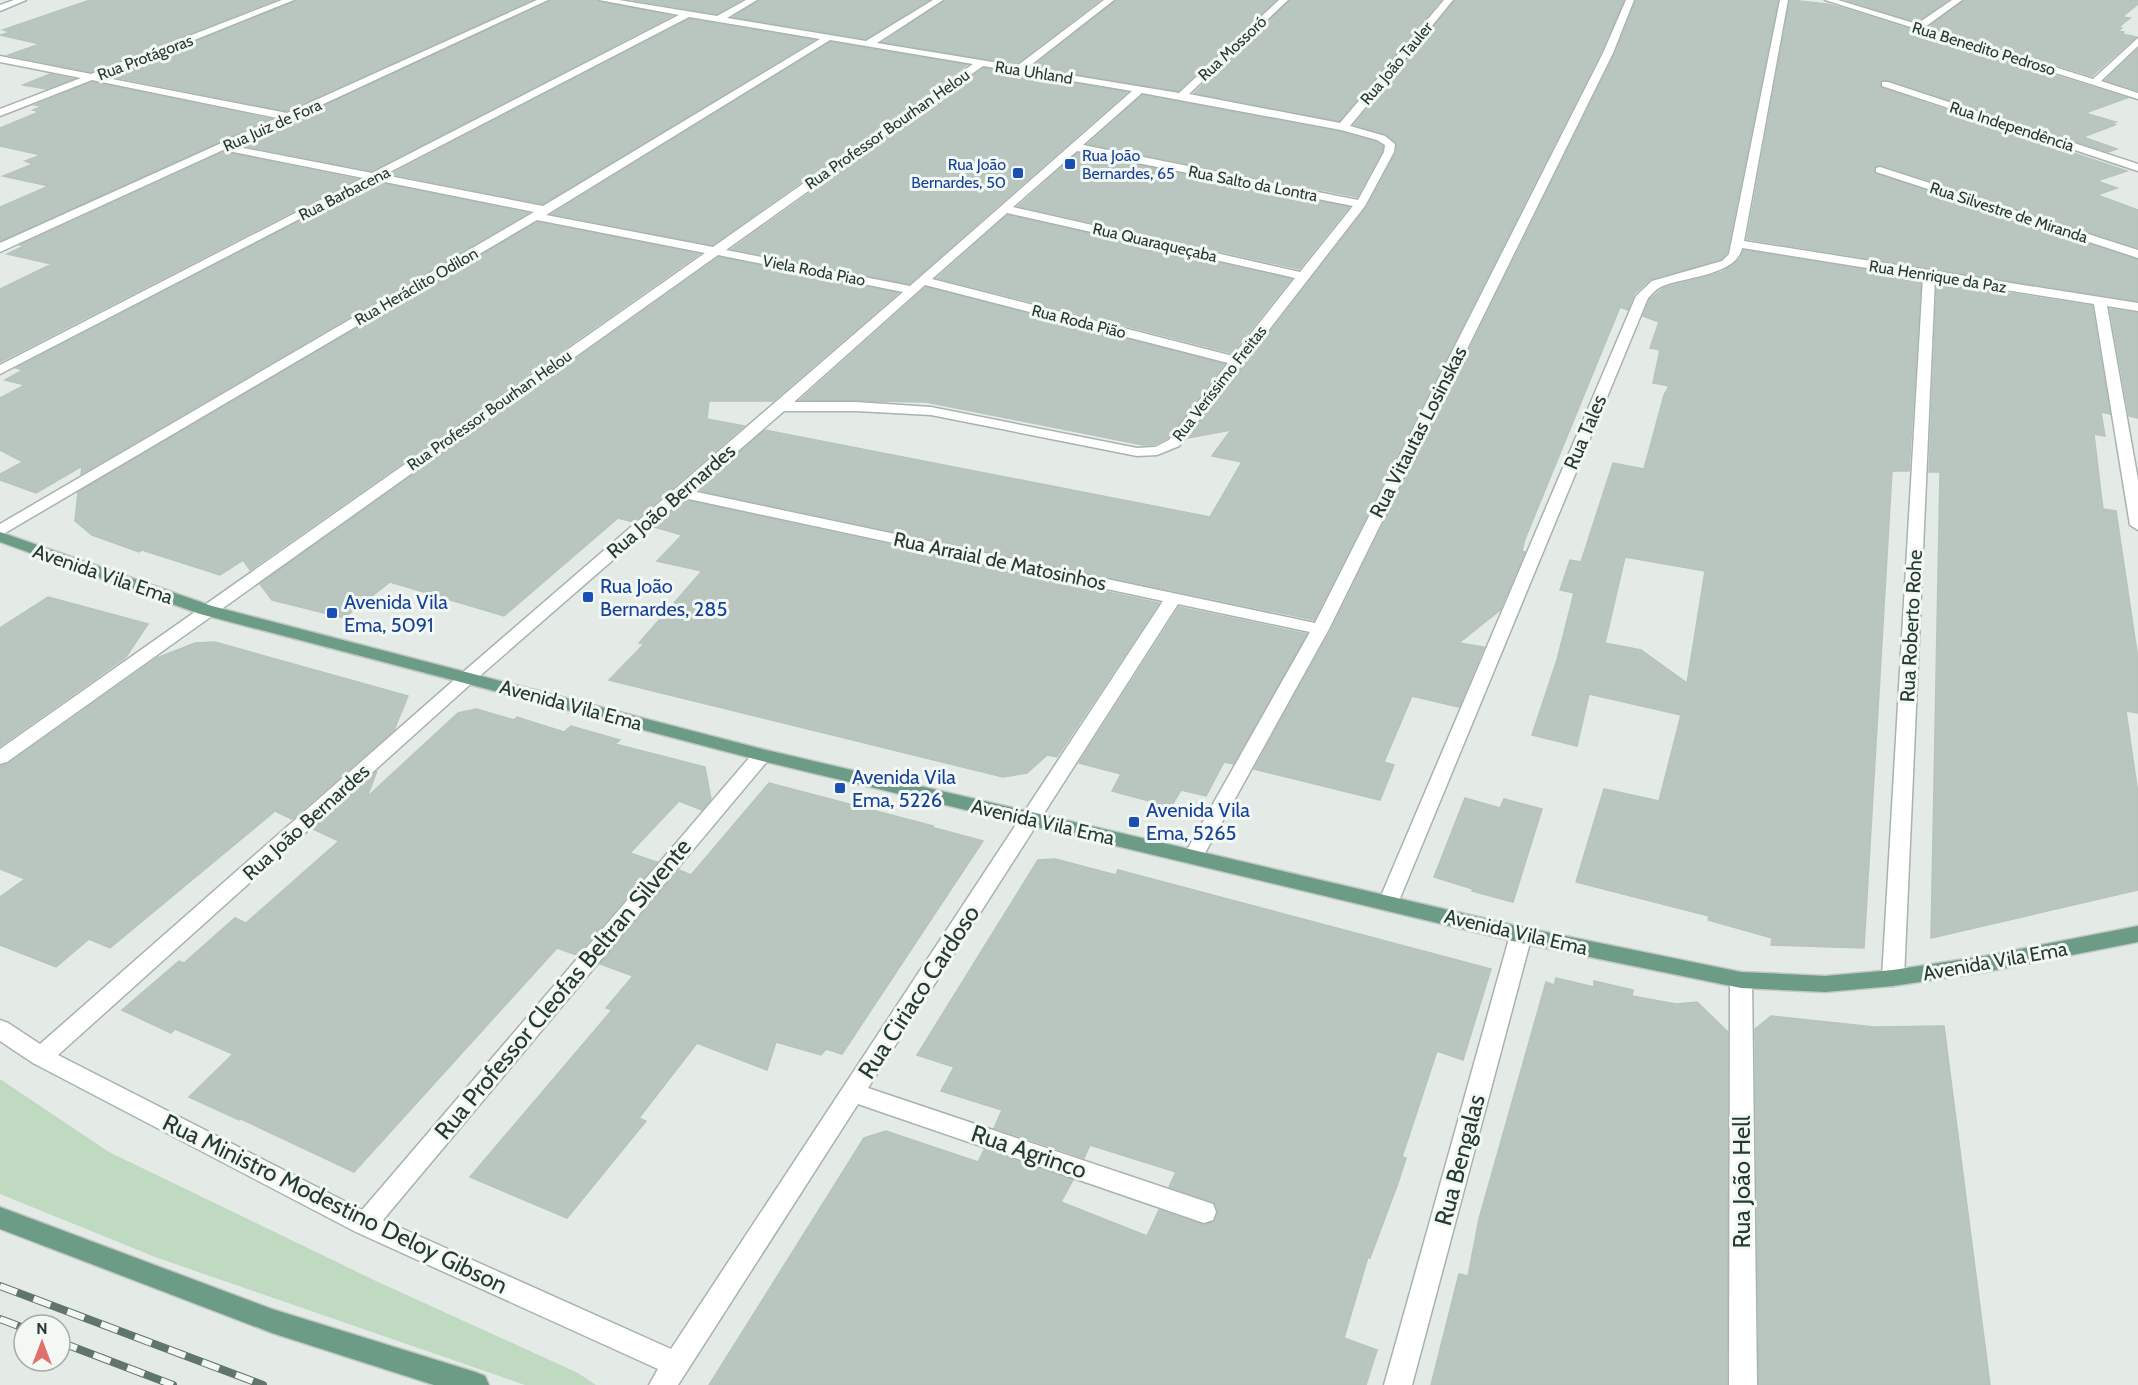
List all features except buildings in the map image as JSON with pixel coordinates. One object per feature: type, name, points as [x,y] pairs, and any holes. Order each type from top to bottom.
[{"type":"main road","name":"Avenida Vila Ema","points":[[0,537],[206,610],[762,755],[1521,934],[1741,980],[1825,984],[1893,978],[1985,964],[2138,934]]},
{"type":"main road","points":[[0,1218],[272,1320],[475,1385]]},
{"type":"street","points":[[0,8],[22,0]]},
{"type":"street","name":"Rua Protágoras","points":[[0,113],[290,0]]},
{"type":"street","name":"Rua Juiz de Fora","points":[[0,248],[544,0]]},
{"type":"street","name":"Rua Uhland","points":[[603,0],[1181,96],[1343,127],[1381,138],[1390,144]]},
{"type":"street","points":[[718,19],[753,0]]},
{"type":"street","points":[[868,44],[939,0]]},
{"type":"street","points":[[1018,70],[1110,0]]},
{"type":"street","name":"Rua Mossoró","points":[[1181,96],[1284,0]]},
{"type":"street","name":"Rua João Tauler","points":[[1343,127],[1449,0]]},
{"type":"street","name":"Rua Vitautas Losinskas","points":[[1193,857],[1320,629],[1608,53],[1630,0]]},
{"type":"street","name":"Rua Tales","points":[[1388,903],[1642,296],[1656,284],[1725,264],[1735,255],[1784,0]]},
{"type":"street","name":"Rua Benedito Pedroso","points":[[1829,0],[2138,96]]},
{"type":"street","points":[[1918,28],[1958,0]]},
{"type":"street","name":"Rua Barbacena","points":[[0,370],[688,14]]},
{"type":"street","name":"Rua Heráclito Odilon","points":[[0,531],[539,213],[829,37]]},
{"type":"street","points":[[2095,82],[2137,44]]},
{"type":"street","points":[[0,59],[289,117]]},
{"type":"street","name":"Rua Professor Bourhan Helou","points":[[0,758],[980,63]]},
{"type":"street","name":"Rua Independência","points":[[1885,84],[2138,168]]},
{"type":"street","name":"Rua João Bernardes","points":[[41,1057],[468,677],[780,407],[1140,89]]},
{"type":"street","name":"Rua Veríssimo Freitas","points":[[780,407],[834,406],[931,411],[1119,449],[1149,453],[1166,448],[1174,442],[1361,204],[1389,152],[1390,144]]},
{"type":"street","name":"Viela Roda Piao","points":[[222,147],[375,177],[714,251],[918,286]]},
{"type":"street","name":"Rua Salto da Lontra","points":[[1075,147],[1361,204]]},
{"type":"street","name":"Rua Silvestre de Miranda","points":[[1880,170],[2138,254]]},
{"type":"street","name":"Rua Quaraqueçaba","points":[[1005,209],[1305,277]]},
{"type":"street","name":"Rua Henrique da Paz","points":[[1737,244],[2138,307]]},
{"type":"street","name":"Rua Roberto Rohe","points":[[1893,978],[1929,274]]},
{"type":"street","name":"Rua Roda Pião","points":[[918,286],[1236,361]]},
{"type":"street","points":[[2100,302],[2138,525]]},
{"type":"street","name":"Rua Arraial de Matosinhos","points":[[681,493],[1320,629]]},
{"type":"street","name":"Rua Ciriaco Cardoso","points":[[670,1375],[1173,598]]},
{"type":"street","name":"Rua Professor Cleofas Beltran Silvente","points":[[365,1224],[762,755]]},
{"type":"street","name":"Rua Bengalas","points":[[1398,1385],[1521,934]]},
{"type":"street","name":"Rua João Hell","points":[[1741,980],[1743,1385]]},
{"type":"street","name":"Rua Ministro Modestino Deloy Gibson","points":[[0,1029],[41,1057],[365,1224],[670,1375]]},
{"type":"street","name":"Rua Agrinco","points":[[853,1093],[1204,1212]]},
{"type":"green space","points":[[0,1079],[109,1152],[376,1281],[578,1373],[596,1385],[525,1385],[155,1257],[0,1194]]},
{"type":"railway","points":[[0,1286],[263,1385]]},
{"type":"railway","points":[[0,1319],[12,1324]]},
{"type":"railway","points":[[72,1347],[173,1385]]},
{"type":"place","name":"Rua João Bernardes, 65","points":[[1070,164]]},
{"type":"place","name":"Rua João Bernardes, 50","points":[[1018,173]]},
{"type":"place","name":"Rua João Bernardes, 285","points":[[588,597]]},
{"type":"place","name":"Avenida Vila Ema, 5091","points":[[332,613]]},
{"type":"place","name":"Avenida Vila Ema, 5226","points":[[840,788]]},
{"type":"place","name":"Avenida Vila Ema, 5265","points":[[1134,822]]}]
